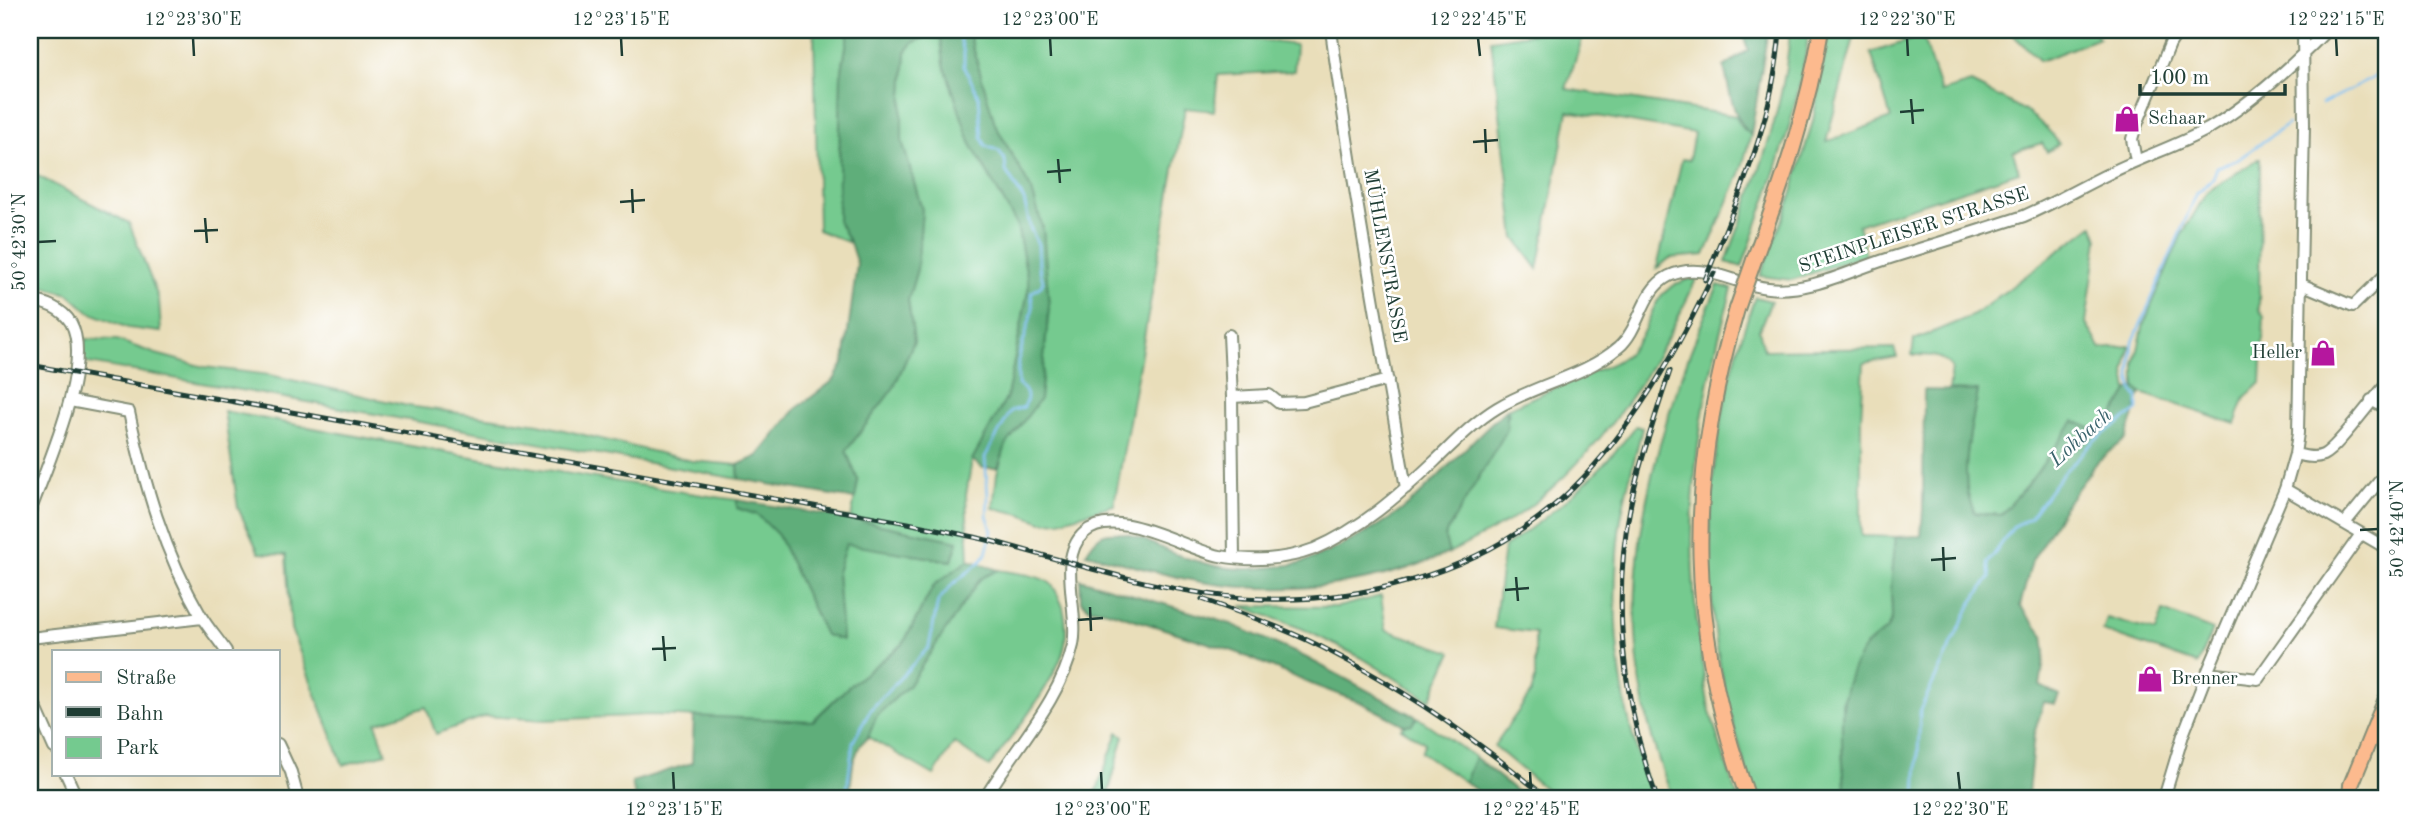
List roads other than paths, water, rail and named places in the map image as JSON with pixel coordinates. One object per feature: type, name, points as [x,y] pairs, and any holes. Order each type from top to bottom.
[{"type":"main road","points":[[1748,798],[1726,734],[1708,648],[1700,546],[1704,459],[1712,405],[1724,354],[1804,113],[1821,30]]},
{"type":"main road","points":[[2350,798],[2351,785],[2386,699]]},
{"type":"street","name":"MÜHLENSTRASSE","points":[[1331,30],[1348,150],[1406,488]]},
{"type":"street","points":[[2136,161],[2132,139],[2134,129],[2170,44],[2179,30]]},
{"type":"street","points":[[2164,798],[2183,735],[2285,489],[2295,454],[2298,433],[2301,285],[2303,30]]},
{"type":"street","name":"STEINPLEISER STRASSE","points":[[985,798],[1039,716],[1069,660],[1075,624],[1070,576],[1073,551],[1084,533],[1093,527],[1120,522],[1198,550],[1234,558],[1281,557],[1312,550],[1378,512],[1472,426],[1497,408],[1529,391],[1603,360],[1632,333],[1647,298],[1658,284],[1672,275],[1687,271],[1704,271],[1768,288],[1815,284],[2024,216],[2136,161],[2207,130],[2250,101],[2303,55],[2327,30]]},
{"type":"street","points":[[2301,285],[2353,306],[2386,274]]},
{"type":"street","points":[[30,299],[50,304],[70,322],[78,350],[70,401],[30,512]]},
{"type":"street","points":[[1229,335],[1234,558]]},
{"type":"street","points":[[1232,397],[1269,395],[1279,403],[1304,402],[1388,380]]},
{"type":"street","points":[[2295,454],[2309,457],[2325,454],[2333,448],[2386,385]]},
{"type":"street","points":[[2371,400],[2386,408]]},
{"type":"street","points":[[70,401],[129,412],[139,464],[151,503],[181,579],[202,618],[225,650]]},
{"type":"street","points":[[2345,523],[2386,473]]},
{"type":"street","points":[[2285,489],[2386,548]]},
{"type":"street","points":[[2207,673],[2258,679],[2361,534]]},
{"type":"street","points":[[30,638],[202,618]]},
{"type":"street","points":[[30,694],[52,744]]},
{"type":"street","points":[[280,748],[291,772],[298,798]]},
{"type":"street","points":[[67,776],[77,798]]},
{"type":"waterway","points":[[846,798],[853,742],[871,709],[929,647],[938,601],[986,554],[992,531],[987,515],[985,457],[1011,411],[1024,407],[1027,400],[1026,392],[1018,385],[1018,361],[1033,308],[1031,293],[1041,286],[1043,281],[1038,244],[1031,230],[1024,200],[1006,171],[1005,160],[999,151],[986,146],[982,138],[979,97],[964,66],[964,53],[958,30]]},
{"type":"waterway","name":"Lohbach","points":[[2322,104],[2373,78],[2386,66]]},
{"type":"waterway","name":"Lohbach","points":[[1916,798],[1920,710],[1971,604],[1990,578],[1988,563],[2014,526],[2029,519],[2063,473],[2095,440],[2138,410],[2138,398],[2133,392],[2130,376],[2133,342],[2197,193],[2213,179],[2217,167],[2237,160],[2288,124]]},
{"type":"railway","points":[[1705,280],[1753,158],[1770,96],[1780,30]]},
{"type":"railway","points":[[30,365],[908,523],[991,541],[1179,589],[1257,599],[1308,598],[1359,592],[1409,581],[1457,564],[1503,541],[1545,513],[1583,478],[1640,406],[1672,355],[1714,273]]},
{"type":"railway","points":[[1657,798],[1635,723],[1628,684],[1623,645],[1622,567],[1634,489],[1670,371]]},
{"type":"railway","points":[[1202,599],[1303,638],[1364,669],[1445,720],[1547,798]]},
{"type":"place","name":"Schaar","points":[[2127,119]]},
{"type":"place","name":"Heller","points":[[2323,353]]},
{"type":"place","name":"Brenner","points":[[2150,679]]}]
